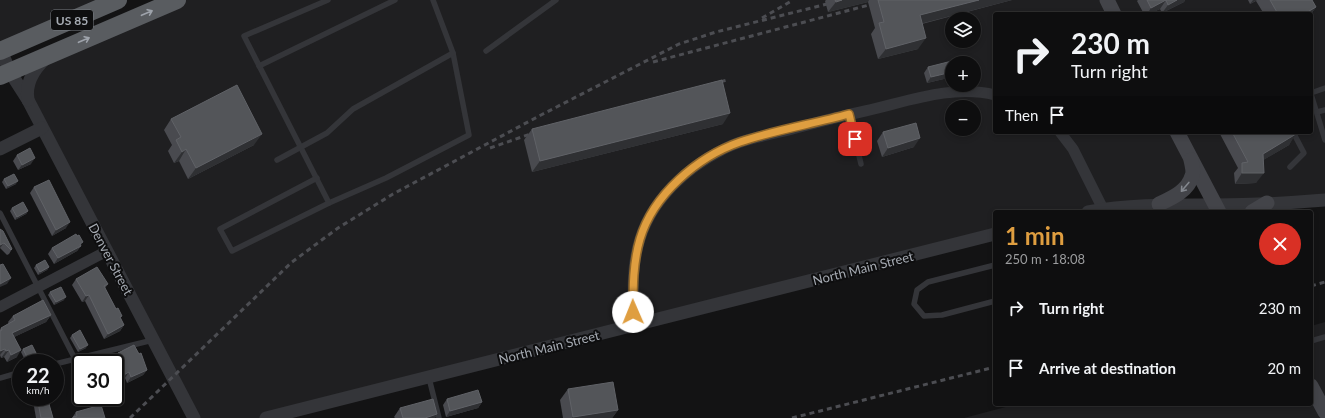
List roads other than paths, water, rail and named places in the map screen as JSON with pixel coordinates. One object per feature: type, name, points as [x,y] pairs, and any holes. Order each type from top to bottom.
[{"type":"highway","name":"US 85","points":[[0,50],[118,0]]},
{"type":"highway","name":"US 85","points":[[5,74],[177,0]]},
{"type":"main road","points":[[1107,0],[1113,12]]},
{"type":"main road","points":[[1178,134],[1217,208]]},
{"type":"main road","points":[[1159,204],[1182,192],[1193,176],[1191,159]]},
{"type":"main road","points":[[1255,210],[1267,203]]},
{"type":"main road","points":[[1313,390],[1325,412]]},
{"type":"street","name":"Denver Street","points":[[0,50],[5,74],[28,100],[194,418]]},
{"type":"street","points":[[28,100],[27,91],[29,79],[38,66],[52,54]]},
{"type":"street","points":[[634,326],[633,284],[640,239],[658,203],[679,180],[703,161],[722,149],[740,142],[849,114],[949,92],[970,91],[993,95]]},
{"type":"street","points":[[0,149],[42,128]]},
{"type":"street","points":[[1062,134],[1074,149],[1103,210]]},
{"type":"street","points":[[1111,210],[1159,204],[1217,208],[1267,203],[1325,200]]},
{"type":"street","name":"North Main Street","points":[[266,418],[993,235]]},
{"type":"street","points":[[0,307],[108,251]]},
{"type":"lane","points":[[328,0],[244,36],[330,203]]},
{"type":"lane","points":[[259,66],[395,0]]},
{"type":"lane","points":[[317,178],[220,229],[232,251],[330,203],[386,178],[469,135],[453,52],[433,0]]},
{"type":"lane","points":[[486,51],[556,0]]},
{"type":"lane","points":[[277,160],[327,133],[354,109],[453,52]]},
{"type":"lane","points":[[1313,92],[1325,88]]},
{"type":"lane","points":[[1313,99],[1323,127],[1325,140]]},
{"type":"lane","points":[[1317,112],[1325,110]]},
{"type":"lane","points":[[849,114],[861,164]]},
{"type":"lane","points":[[1290,167],[1304,153],[1293,134]]},
{"type":"lane","points":[[0,213],[72,354]]},
{"type":"lane","points":[[0,232],[7,228]]},
{"type":"lane","points":[[993,266],[928,282],[917,290],[914,304],[924,316],[942,315],[993,302]]},
{"type":"lane","points":[[1313,340],[1325,337]]},
{"type":"lane","points":[[96,354],[154,340]]},
{"type":"lane","points":[[0,378],[12,375]]},
{"type":"lane","points":[[429,377],[439,418]]},
{"type":"railway","points":[[762,18],[793,0]]},
{"type":"railway","points":[[130,418],[292,262],[338,228],[393,194],[541,115],[679,44],[716,32],[843,0]]},
{"type":"railway","points":[[653,62],[888,0]]},
{"type":"railway","points":[[712,84],[727,80]]},
{"type":"railway","points":[[490,148],[539,131]]},
{"type":"railway","points":[[1313,285],[1325,282]]},
{"type":"railway","points":[[792,418],[993,368]]}]
